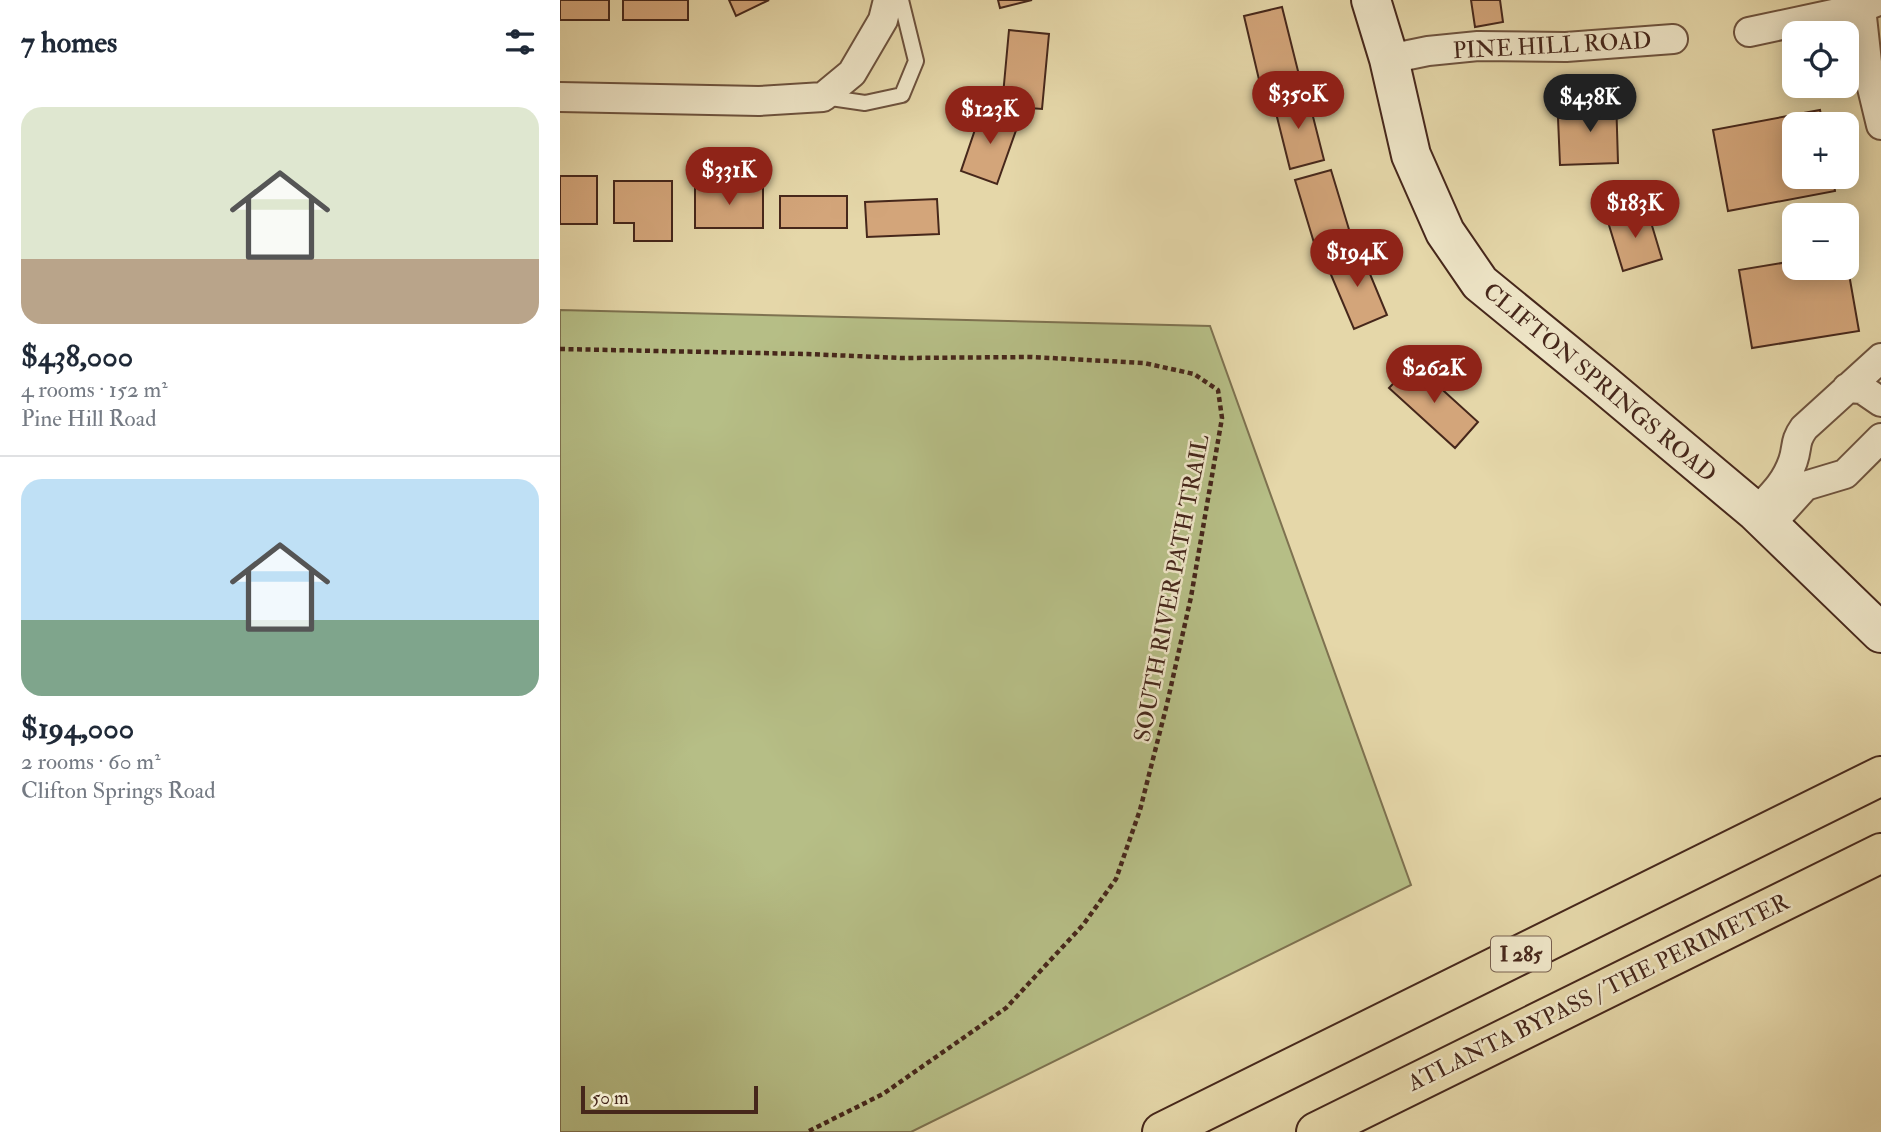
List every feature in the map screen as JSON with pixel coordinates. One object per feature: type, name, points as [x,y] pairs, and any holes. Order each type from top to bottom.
[{"type":"highway","name":"I 285","points":[[1162,1132],[1881,776]]},
{"type":"highway","name":"ATLANTA BYPASS / THE PERIMETER","points":[[1316,1132],[1881,853]]},
{"type":"street","points":[[560,97],[760,102],[823,97],[852,73],[883,20],[888,0]]},
{"type":"street","name":"CLIFTON SPRINGS ROAD","points":[[1371,0],[1389,59],[1410,155],[1445,232],[1480,283],[1763,519],[1881,633]]},
{"type":"street","points":[[1749,32],[1871,4],[1868,71],[1881,125]]},
{"type":"street","name":"PINE HILL ROAD","points":[[1389,59],[1428,51],[1478,46],[1566,47],[1673,39]]},
{"type":"street","points":[[1763,519],[1794,459],[1796,439],[1804,428],[1881,358]]},
{"type":"street","points":[[1847,388],[1862,388],[1881,402]]},
{"type":"street","points":[[1763,519],[1805,486],[1845,474],[1881,438]]},
{"type":"lane","points":[[823,97],[865,103],[902,95],[916,61],[901,0]]},
{"type":"path","name":"SOUTH RIVER PATH TRAIL","points":[[560,349],[901,358],[1032,357],[1144,363],[1194,374],[1218,390],[1222,418],[1191,597],[1153,764],[1116,879],[1083,925],[1006,1008],[883,1094],[807,1132]]},
{"type":"green space","points":[[560,310],[1210,326],[1411,885],[911,1132],[560,1132]]},
{"type":"building","points":[[560,0],[609,0],[609,20],[560,20]]},
{"type":"building","points":[[623,0],[688,0],[688,20],[623,20]]},
{"type":"building","points":[[729,0],[769,0],[736,16]]},
{"type":"building","points":[[998,0],[1032,0],[1000,8]]},
{"type":"building","points":[[1471,0],[1500,0],[1503,22],[1475,27]]},
{"type":"building","points":[[1282,7],[1300,79],[1261,88],[1244,16]]},
{"type":"building","points":[[1009,30],[1049,34],[1042,109],[1002,106]]},
{"type":"building","points":[[1307,93],[1324,160],[1290,169],[1273,101]]},
{"type":"building","points":[[1616,96],[1618,163],[1560,165],[1558,118],[1583,117],[1582,97]]},
{"type":"building","points":[[982,109],[1019,122],[997,184],[961,171]]},
{"type":"building","points":[[1782,117],[1782,189],[1835,191],[1728,211],[1713,130]]},
{"type":"building","points":[[1331,170],[1351,236],[1315,246],[1295,180]]},
{"type":"building","points":[[560,176],[597,176],[597,224],[560,224]]},
{"type":"building","points":[[614,181],[672,181],[672,241],[634,241],[634,223],[614,223]]},
{"type":"building","points":[[695,187],[763,187],[763,228],[695,228]]},
{"type":"building","points":[[780,196],[847,196],[847,228],[780,228]]},
{"type":"building","points":[[937,199],[939,234],[867,237],[865,202]]},
{"type":"building","points":[[1647,209],[1662,259],[1623,271],[1608,222]]},
{"type":"building","points":[[1360,250],[1387,315],[1354,329],[1326,263]]},
{"type":"building","points":[[1782,263],[1782,280],[1850,280],[1859,331],[1752,348],[1739,270]]},
{"type":"building","points":[[1413,363],[1478,422],[1455,448],[1389,388]]}]
